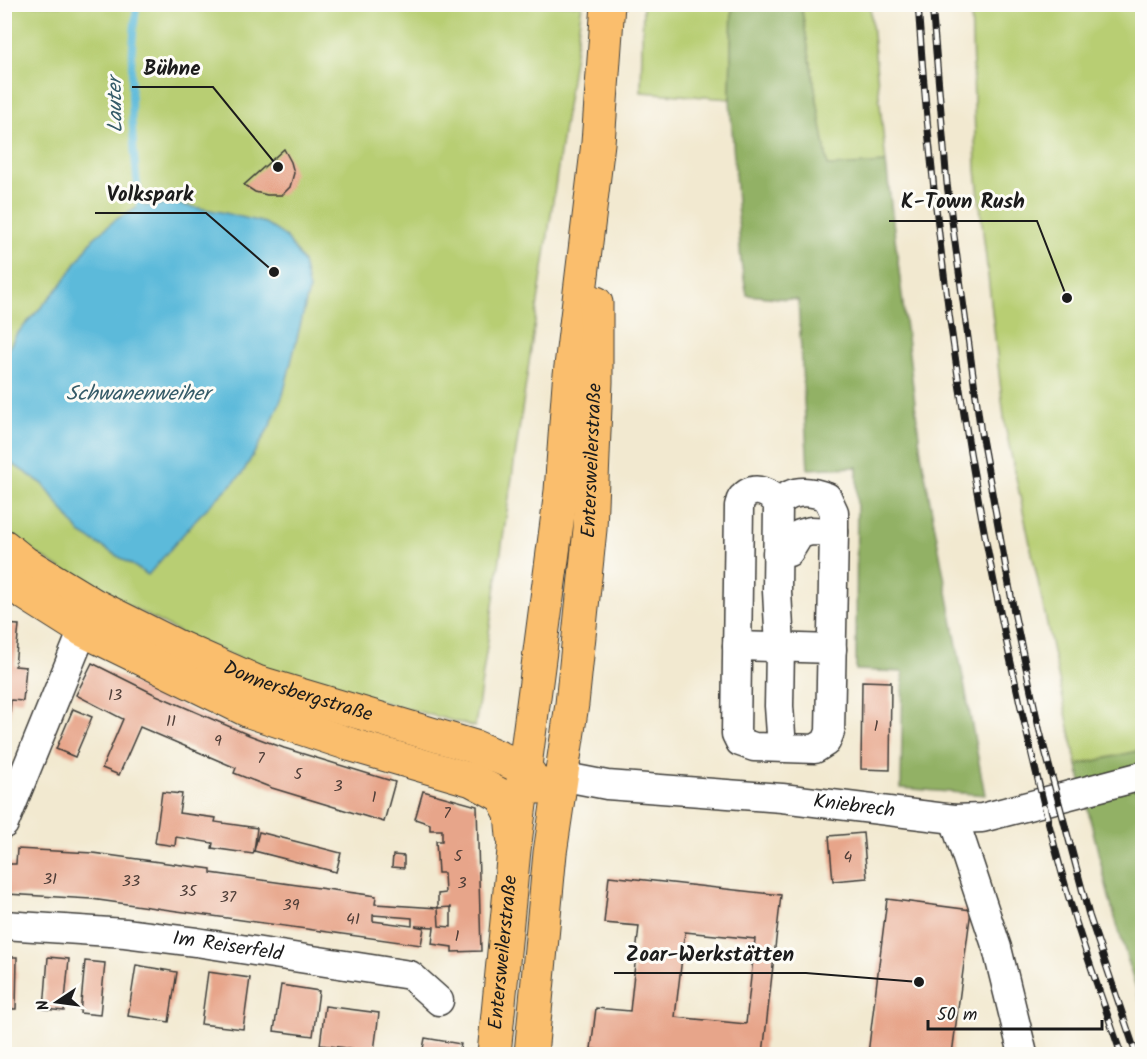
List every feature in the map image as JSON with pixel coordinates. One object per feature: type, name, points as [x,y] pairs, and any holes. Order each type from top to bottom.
[{"type":"main road","name":"Entersweilerstraße","points":[[494,1054],[514,850],[561,491],[569,383],[598,143],[608,4]]},
{"type":"main road","name":"Entersweilerstraße","points":[[531,1054],[550,853],[572,704],[590,529],[596,382],[598,143]]},
{"type":"main road","name":"Donnersbergstraße","points":[[4,546],[25,563],[94,605],[174,645],[257,682],[475,747],[526,770]]},
{"type":"main road","name":"Donnersbergstraße","points":[[4,580],[83,630],[249,711],[352,745],[472,780],[502,796],[511,813],[514,850]]},
{"type":"main road","points":[[472,780],[526,770],[560,776]]},
{"type":"main road","points":[[526,770],[546,805],[550,853]]},
{"type":"street","points":[[778,504],[785,496],[798,492],[814,492],[827,496],[834,512],[830,732],[826,742],[815,749],[782,748],[754,747],[740,742],[736,734],[739,506],[743,496],[752,491],[763,491],[773,496],[778,504],[777,591],[782,748]]},
{"type":"street","points":[[777,553],[789,552],[800,534],[812,531],[834,532]]},
{"type":"street","points":[[4,824],[83,630]]},
{"type":"street","points":[[737,646],[832,649]]},
{"type":"street","name":"Kniebrech","points":[[560,776],[607,785],[782,798],[954,819],[982,818],[1143,776]]},
{"type":"street","points":[[954,819],[997,948],[1023,1054]]},
{"type":"street","name":"Im Reiserfeld","points":[[4,925],[125,933],[410,975],[439,1001]]},
{"type":"green space","points":[[4,5],[582,5],[475,727],[272,672],[188,637],[72,576],[31,550],[5,529]]},
{"type":"green space","points":[[643,5],[732,5],[730,99],[641,92]]},
{"type":"green space","points":[[732,5],[801,5],[828,166],[886,163],[921,453],[985,795],[901,788],[903,672],[856,670],[857,467],[808,469],[798,300],[747,295],[741,263],[730,99]]},
{"type":"green space","points":[[801,5],[870,5],[886,163],[828,167]]},
{"type":"green space","points":[[971,5],[1142,5],[1142,750],[1077,765],[1005,426],[976,170]]},
{"type":"green space","points":[[1142,750],[1142,1008],[1110,901],[1077,765]]},
{"type":"water","name":"Schwanenweiher","points":[[176,204],[265,223],[286,237],[303,262],[309,290],[283,395],[270,426],[242,474],[199,516],[148,575],[80,533],[43,484],[5,459],[5,355],[16,335],[61,285],[93,239],[115,220],[140,206]]},
{"type":"building","points":[[284,149],[294,173],[290,187],[282,195],[255,192],[244,185]]},
{"type":"building","points":[[4,624],[19,625],[15,666],[26,667],[23,701],[11,700],[8,733],[4,732]]},
{"type":"building","points":[[92,663],[154,694],[249,735],[395,782],[384,822],[272,788],[234,773],[236,768],[140,727],[119,775],[102,768],[123,719],[76,695]]},
{"type":"building","points":[[862,681],[891,682],[890,770],[861,769]]},
{"type":"building","points":[[73,709],[92,717],[75,757],[56,749]]},
{"type":"building","points":[[423,791],[477,806],[481,951],[452,952],[452,947],[432,944],[434,927],[415,926],[424,928],[421,945],[91,899],[7,894],[9,864],[16,864],[17,849],[93,853],[211,869],[211,873],[376,896],[375,904],[438,908],[438,894],[445,893],[444,873],[438,873],[436,841],[442,841],[442,830],[430,830],[430,824],[415,819]],"holes":[[[451,907],[451,927],[439,926],[438,908]],[[373,915],[412,918],[412,926],[373,921]]]},
{"type":"building","points":[[162,792],[182,794],[179,813],[216,818],[215,822],[257,828],[253,854],[212,848],[213,843],[176,837],[175,846],[155,843]]},
{"type":"building","points":[[259,832],[341,853],[336,872],[254,851]]},
{"type":"building","points":[[863,833],[867,878],[833,881],[829,836]]},
{"type":"building","points":[[393,855],[404,856],[404,868],[392,867]]},
{"type":"building","points":[[609,876],[781,895],[763,1054],[636,1054],[591,1049],[596,1008],[630,1011],[639,926],[604,923]],"holes":[[[685,932],[755,939],[746,1024],[675,1017]]]},
{"type":"building","points":[[887,899],[971,910],[952,1054],[868,1054]]},
{"type":"building","points":[[4,957],[17,957],[16,1009],[4,1009]]},
{"type":"building","points":[[48,957],[69,959],[64,1011],[44,1009]]},
{"type":"building","points":[[85,961],[105,963],[100,1015],[80,1013]]},
{"type":"building","points":[[136,965],[177,972],[169,1022],[128,1016]]},
{"type":"building","points":[[208,972],[250,978],[243,1029],[201,1024]]},
{"type":"building","points":[[281,985],[319,991],[313,1036],[274,1031]]},
{"type":"building","points":[[325,1006],[379,1013],[374,1051],[320,1045]]},
{"type":"building","points":[[425,1038],[461,1044],[459,1054],[422,1054]]},
{"type":"waterway","name":"Lauter","points":[[137,4],[132,54],[131,105],[140,206]]},
{"type":"railway","points":[[918,4],[932,175],[953,345],[997,598],[1051,832],[1076,922],[1121,1054]]},
{"type":"railway","points":[[932,4],[947,184],[981,433],[1014,612],[1039,728],[1089,915],[1136,1054]]},
{"type":"place","name":"Bühne","points":[[278,167]]},
{"type":"place","name":"Volkspark","points":[[274,272]]},
{"type":"place","name":"K-Town Rush","points":[[1067,298]]},
{"type":"place","name":"Zoar-Werkstätten","points":[[919,982]]}]
